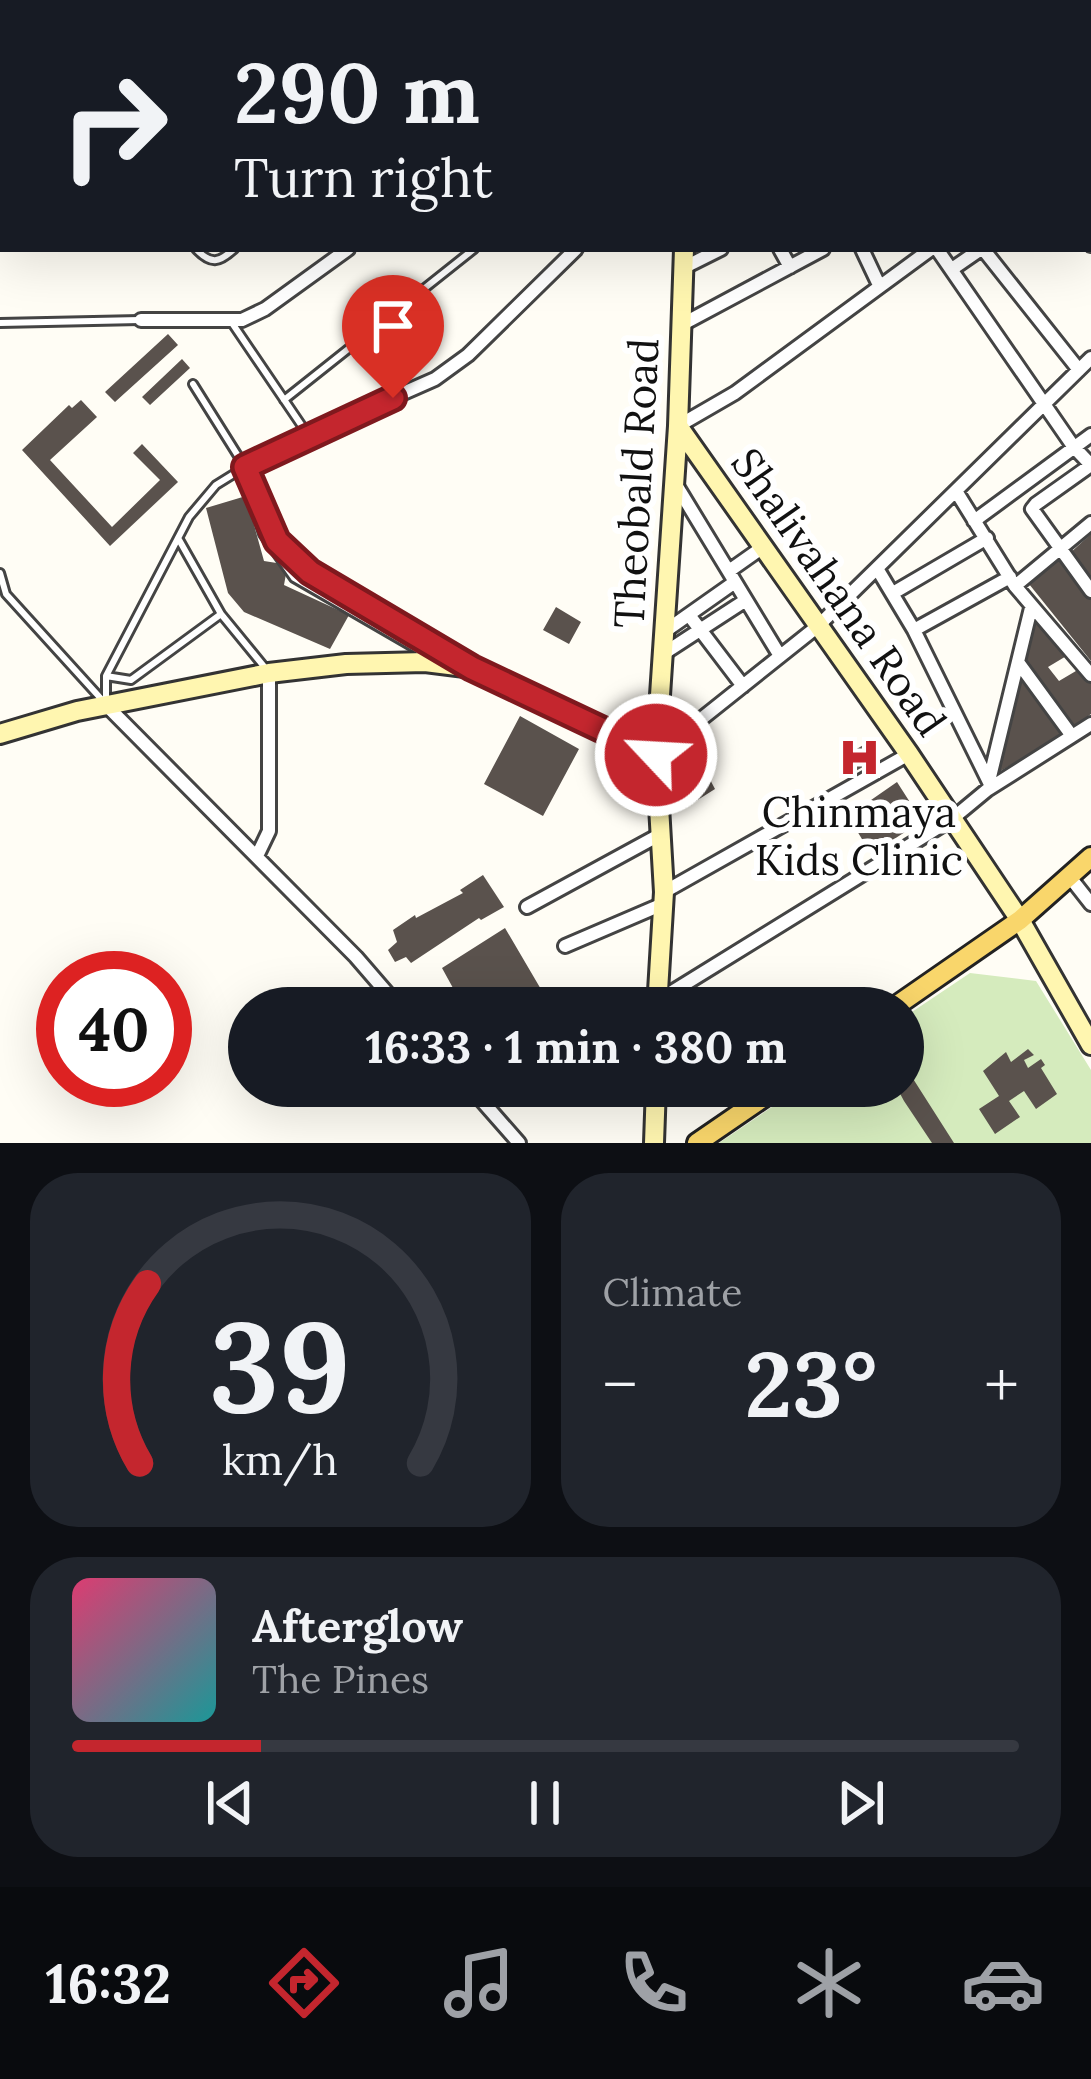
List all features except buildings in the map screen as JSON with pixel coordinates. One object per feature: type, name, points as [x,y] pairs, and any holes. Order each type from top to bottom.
[{"type":"main road","points":[[923,987],[1020,920],[1091,857]]},
{"type":"main road","points":[[697,1143],[749,1107]]},
{"type":"street","points":[[141,320],[242,320],[266,309],[344,252]]},
{"type":"street","points":[[573,252],[468,355],[435,380],[245,467],[277,541],[310,572],[472,668],[656,755],[818,626],[1091,358]]},
{"type":"street","points":[[781,252],[790,267]]},
{"type":"street","points":[[681,325],[818,252]]},
{"type":"street","points":[[863,252],[879,285]]},
{"type":"street","points":[[678,426],[735,393],[929,252]]},
{"type":"street","points":[[937,252],[1091,465],[1032,509],[1091,591]]},
{"type":"street","points":[[952,269],[978,252]]},
{"type":"street","points":[[984,252],[1079,370]]},
{"type":"street","name":"Theobald Road","points":[[655,987],[663,898],[656,755],[678,426],[683,259]]},
{"type":"street","name":"Shalivahana Road","points":[[678,426],[910,754],[1020,920],[1091,1045]]},
{"type":"street","points":[[974,521],[1091,435]]},
{"type":"street","points":[[674,482],[780,656]]},
{"type":"street","points":[[956,491],[1031,608],[1091,675]]},
{"type":"street","points":[[914,630],[1012,581],[1091,523]]},
{"type":"street","points":[[893,593],[986,538]]},
{"type":"street","points":[[664,632],[763,548]]},
{"type":"street","points":[[878,570],[914,630],[988,786]]},
{"type":"street","points":[[662,654],[746,600]]},
{"type":"street","points":[[988,786],[1031,608]]},
{"type":"street","points":[[689,615],[743,686]]},
{"type":"street","points":[[0,734],[106,705],[269,673],[425,662],[472,668]]},
{"type":"street","points":[[1018,662],[1072,736]]},
{"type":"street","points":[[257,856],[269,831],[269,673]]},
{"type":"street","points":[[106,705],[382,987]]},
{"type":"street","points":[[683,987],[952,819],[988,786],[1091,724]]},
{"type":"street","points":[[565,946],[663,898],[910,754]]},
{"type":"street","points":[[526,907],[661,834]]},
{"type":"street","points":[[1070,876],[1091,904]]},
{"type":"street","points":[[487,1107],[519,1143]]},
{"type":"street","points":[[654,1143],[655,1107]]},
{"type":"lane","points":[[199,252],[214,262],[230,252]]},
{"type":"lane","points":[[284,400],[470,252]]},
{"type":"lane","points":[[0,323],[141,320]]},
{"type":"lane","points":[[230,320],[308,435]]},
{"type":"lane","points":[[106,705],[106,676],[189,517],[216,485],[245,467],[193,383]]},
{"type":"lane","points":[[252,500],[263,534],[294,578],[443,664]]},
{"type":"lane","points":[[178,538],[221,614],[269,673]]},
{"type":"lane","points":[[0,573],[2,592],[106,705]]},
{"type":"lane","points":[[106,676],[131,680],[221,614]]},
{"type":"green space","points":[[970,973],[1036,981],[1091,1070],[1091,1143],[719,1143],[772,1107],[924,1107],[924,1004]]},
{"type":"place","name":"Chinmaya Kids Clinic","points":[[859,758]]},
{"type":"route","points":[[393,398],[245,467],[277,541],[310,572],[472,668],[656,755]]}]
